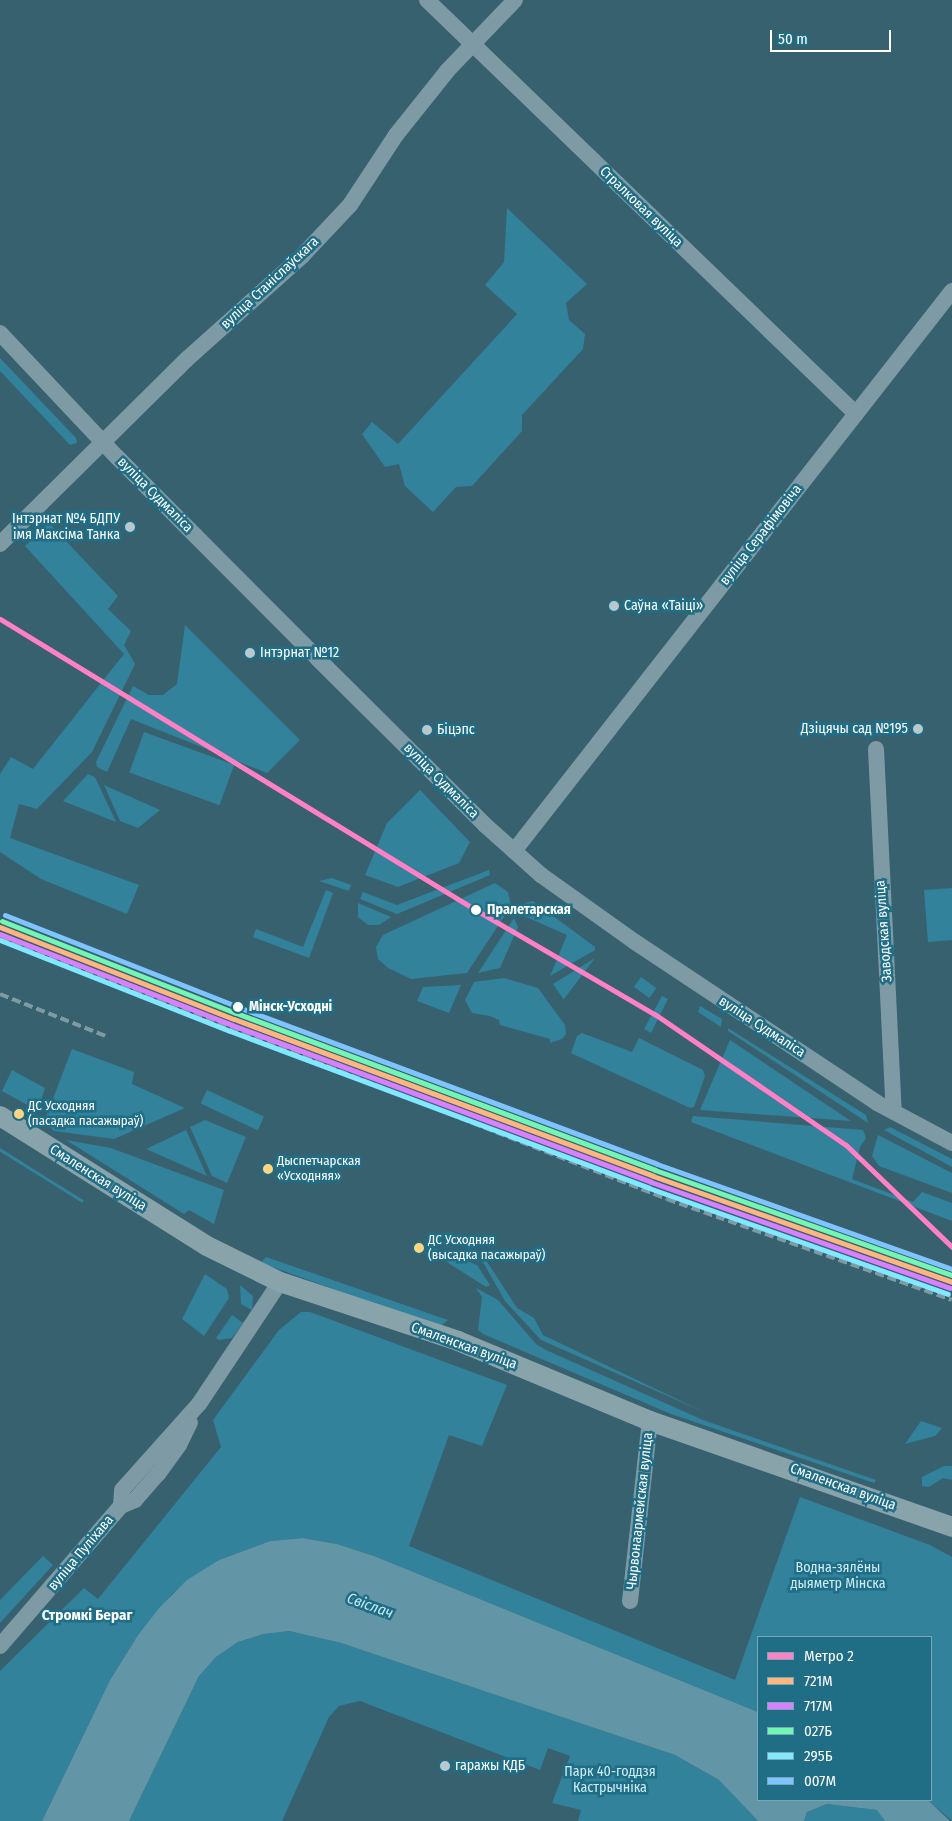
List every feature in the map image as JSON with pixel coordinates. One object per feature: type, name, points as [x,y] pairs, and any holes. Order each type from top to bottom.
[{"type":"main road","name":"Смаленская вуліца","points":[[0,1116],[207,1246],[280,1282],[458,1341],[650,1421],[952,1527]]},
{"type":"street","name":"Стралковая вуліца","points":[[427,0],[856,414]]},
{"type":"street","name":"вуліца Станіслаўскага","points":[[0,544],[187,359],[290,269],[350,205],[396,135],[472,44],[515,0]]},
{"type":"street","name":"вуліца Серафімовіча","points":[[514,851],[952,291]]},
{"type":"street","name":"вуліца Судмаліса","points":[[0,333],[102,441],[514,851],[541,875],[635,942],[894,1112],[952,1143]]},
{"type":"street","name":"Заводская вуліца","points":[[876,749],[894,1112]]},
{"type":"street","name":"вуліца Пуліхава","points":[[0,1646],[121,1498],[135,1500],[158,1474],[179,1445],[199,1404],[280,1282]]},
{"type":"street","name":"Чырвонаармейская вуліца","points":[[630,1601],[650,1421]]},
{"type":"green space","points":[[507,208],[587,284],[566,303],[569,320],[585,334],[583,349],[522,415],[522,431],[472,486],[456,487],[433,512],[405,486],[399,464],[385,467],[362,434],[372,422],[398,444],[517,314],[485,285],[504,262]]},
{"type":"green space","points":[[0,358],[76,438],[77,443],[70,445],[0,371]]},
{"type":"green space","points":[[49,523],[118,596],[108,609],[131,631],[124,645],[135,664],[92,752],[37,809],[19,804],[10,838],[139,885],[127,914],[41,879],[0,852],[0,774],[11,757],[33,769],[124,654],[25,546]]},
{"type":"green space","points":[[185,625],[300,740],[267,773],[131,719],[107,772],[97,767],[96,762],[133,686],[149,695],[163,695],[177,684]]},
{"type":"green space","points":[[144,732],[234,765],[220,805],[129,772]]},
{"type":"green space","points":[[88,774],[95,777],[116,822],[63,801]]},
{"type":"green space","points":[[104,785],[160,810],[138,828],[120,821]]},
{"type":"green space","points":[[420,790],[470,842],[459,863],[398,887],[365,875],[387,823]]},
{"type":"green space","points":[[489,870],[490,875],[397,914],[360,899],[363,892],[397,905]]},
{"type":"green space","points":[[332,878],[351,885],[349,891],[319,881]]},
{"type":"green space","points":[[495,883],[508,892],[511,906],[467,973],[411,979],[388,968],[378,959],[376,947],[383,935]]},
{"type":"green space","points":[[952,888],[952,940],[928,942],[924,890]]},
{"type":"green space","points":[[326,890],[333,893],[309,958],[253,937],[256,929],[303,947]]},
{"type":"green space","points":[[533,901],[595,947],[595,950],[550,976],[567,935],[524,916],[525,903]]},
{"type":"green space","points":[[358,903],[391,917],[379,925],[368,925],[358,917]]},
{"type":"green space","points":[[514,918],[518,927],[500,968],[478,973]]},
{"type":"green space","points":[[595,958],[564,999],[564,1000],[553,984]]},
{"type":"green space","points":[[641,977],[656,988],[649,998],[634,987]]},
{"type":"green space","points":[[504,978],[538,988],[565,1025],[566,1034],[562,1039],[550,1043],[550,1039],[500,1025],[499,1020],[490,1016],[472,1013],[465,1000],[474,982]]},
{"type":"green space","points":[[461,985],[449,1013],[417,1001],[423,987]]},
{"type":"green space","points":[[662,996],[668,999],[651,1033],[644,1029]]},
{"type":"green space","points":[[700,1006],[722,1019],[721,1027],[698,1012]]},
{"type":"green space","points":[[728,1028],[866,1115],[868,1123],[728,1031]]},
{"type":"green space","points":[[582,1033],[632,1052],[639,1038],[703,1070],[705,1076],[694,1107],[690,1108],[571,1053],[577,1036]]},
{"type":"green space","points":[[730,1040],[851,1121],[700,1110]]},
{"type":"green space","points":[[72,1049],[134,1072],[132,1084],[185,1108],[114,1139],[54,1131],[44,1122]]},
{"type":"green space","points":[[12,1070],[45,1088],[38,1111],[2,1091]]},
{"type":"green space","points":[[207,1090],[264,1117],[258,1130],[201,1104]]},
{"type":"green space","points":[[693,1116],[863,1130],[866,1138],[860,1147],[852,1179],[913,1202],[922,1192],[952,1203],[952,1221],[691,1122]]},
{"type":"green space","points":[[205,1120],[246,1137],[227,1183],[212,1176],[190,1127]]},
{"type":"green space","points":[[890,1127],[952,1159],[952,1167],[884,1130]]},
{"type":"green space","points":[[186,1130],[207,1176],[146,1149]]},
{"type":"green space","points":[[878,1135],[952,1173],[952,1193],[879,1166],[872,1156]]},
{"type":"green space","points":[[66,1140],[111,1148],[224,1190],[214,1224],[189,1210],[184,1214]]},
{"type":"green space","points":[[0,1148],[84,1200],[82,1203],[0,1152]]},
{"type":"green space","points":[[424,1244],[477,1265],[490,1285],[486,1287],[423,1247]]},
{"type":"green space","points":[[482,1254],[517,1308],[534,1318],[543,1335],[706,1413],[541,1340],[505,1301],[480,1257]]},
{"type":"green space","points":[[266,1257],[448,1320],[439,1327],[264,1264],[262,1261]]},
{"type":"green space","points":[[205,1274],[227,1289],[229,1298],[204,1336],[182,1319]]},
{"type":"green space","points":[[240,1285],[253,1296],[252,1310],[241,1304]]},
{"type":"green space","points":[[476,1288],[498,1300],[536,1344],[546,1350],[703,1420],[876,1480],[874,1483],[671,1414],[483,1334],[478,1330],[482,1297]]},
{"type":"green space","name":"Водна-зялёны дыяметр Мінска","points":[[301,1312],[310,1312],[507,1385],[482,1446],[449,1435],[409,1546],[735,1680],[800,1497],[930,1545],[952,1557],[952,1821],[929,1801],[932,1801],[932,1636],[757,1636],[757,1712],[374,1556],[337,1544],[303,1538],[270,1541],[219,1560],[173,1593],[138,1635],[110,1680],[42,1821],[0,1821],[0,1671],[84,1588],[98,1599],[221,1447],[213,1420],[279,1330]]},
{"type":"green space","points":[[232,1315],[243,1323],[232,1338],[219,1340],[216,1338]]},
{"type":"green space","points":[[921,1421],[942,1428],[935,1436],[905,1444]]},
{"type":"green space","points":[[944,1466],[952,1466],[952,1480],[943,1478],[929,1487],[922,1486],[922,1477]]},
{"type":"green space","points":[[43,1556],[53,1565],[0,1623],[0,1600]]},
{"type":"green space","name":"Парк 40-годдзя Кастрычніка","points":[[289,1631],[341,1643],[675,1755],[719,1780],[758,1821],[578,1821],[581,1810],[552,1803],[570,1756],[548,1748],[540,1770],[360,1701],[339,1706],[329,1717],[282,1821],[129,1821],[199,1676],[216,1657],[238,1642],[264,1634]]},
{"type":"green space","points":[[827,1804],[878,1810],[885,1821],[804,1821],[807,1812]]},
{"type":"water","name":"Свіслач","points":[[303,1538],[337,1544],[374,1556],[757,1712],[757,1801],[929,1801],[950,1821],[885,1821],[877,1810],[827,1804],[807,1812],[804,1821],[758,1821],[719,1780],[675,1755],[341,1643],[289,1631],[264,1634],[238,1642],[216,1657],[199,1676],[129,1821],[42,1821],[110,1680],[138,1635],[160,1607],[187,1580],[219,1560],[270,1541]]},
{"type":"railway","points":[[0,938],[667,1199],[952,1300]]},
{"type":"railway","points":[[0,994],[108,1037]]},
{"type":"metro line","name":"2","points":[[0,619],[476,910],[656,1015],[846,1145],[952,1247]]},
{"type":"transit line","name":"007М","points":[[5,915],[238,1007],[657,1164],[952,1269]]},
{"type":"transit line","name":"027Б","points":[[2,921],[236,1013],[655,1170],[952,1275]]},
{"type":"transit line","name":"721М","points":[[0,927],[234,1019],[653,1176],[952,1282]]},
{"type":"transit line","name":"717М","points":[[0,934],[232,1025],[651,1182],[950,1288]]},
{"type":"transit line","name":"295Б","points":[[0,940],[230,1031],[649,1188],[948,1294]]},
{"type":"place","name":"Інтэрнат №4 БДПУ імя Максіма Танка","points":[[130,527]]},
{"type":"place","name":"Саўна «Таіці»","points":[[614,606]]},
{"type":"place","name":"Інтэрнат №12","points":[[250,653]]},
{"type":"place","name":"Дзіцячы сад №195","points":[[918,729]]},
{"type":"place","name":"Біцэпс","points":[[427,730]]},
{"type":"place","name":"Пралетарская","points":[[476,910]]},
{"type":"place","name":"Мінск-Усходні","points":[[238,1007]]},
{"type":"place","name":"ДС Усходняя (пасадка пасажыраў)","points":[[19,1114]]},
{"type":"place","name":"Дыспетчарская «Усходняя»","points":[[268,1169]]},
{"type":"place","name":"ДС Усходняя (высадка пасажыраў)","points":[[419,1248]]},
{"type":"place","name":"гаражы КДБ","points":[[445,1766]]},
{"type":"district","name":"Стромкі Бераг","points":[[87,1616]]}]
